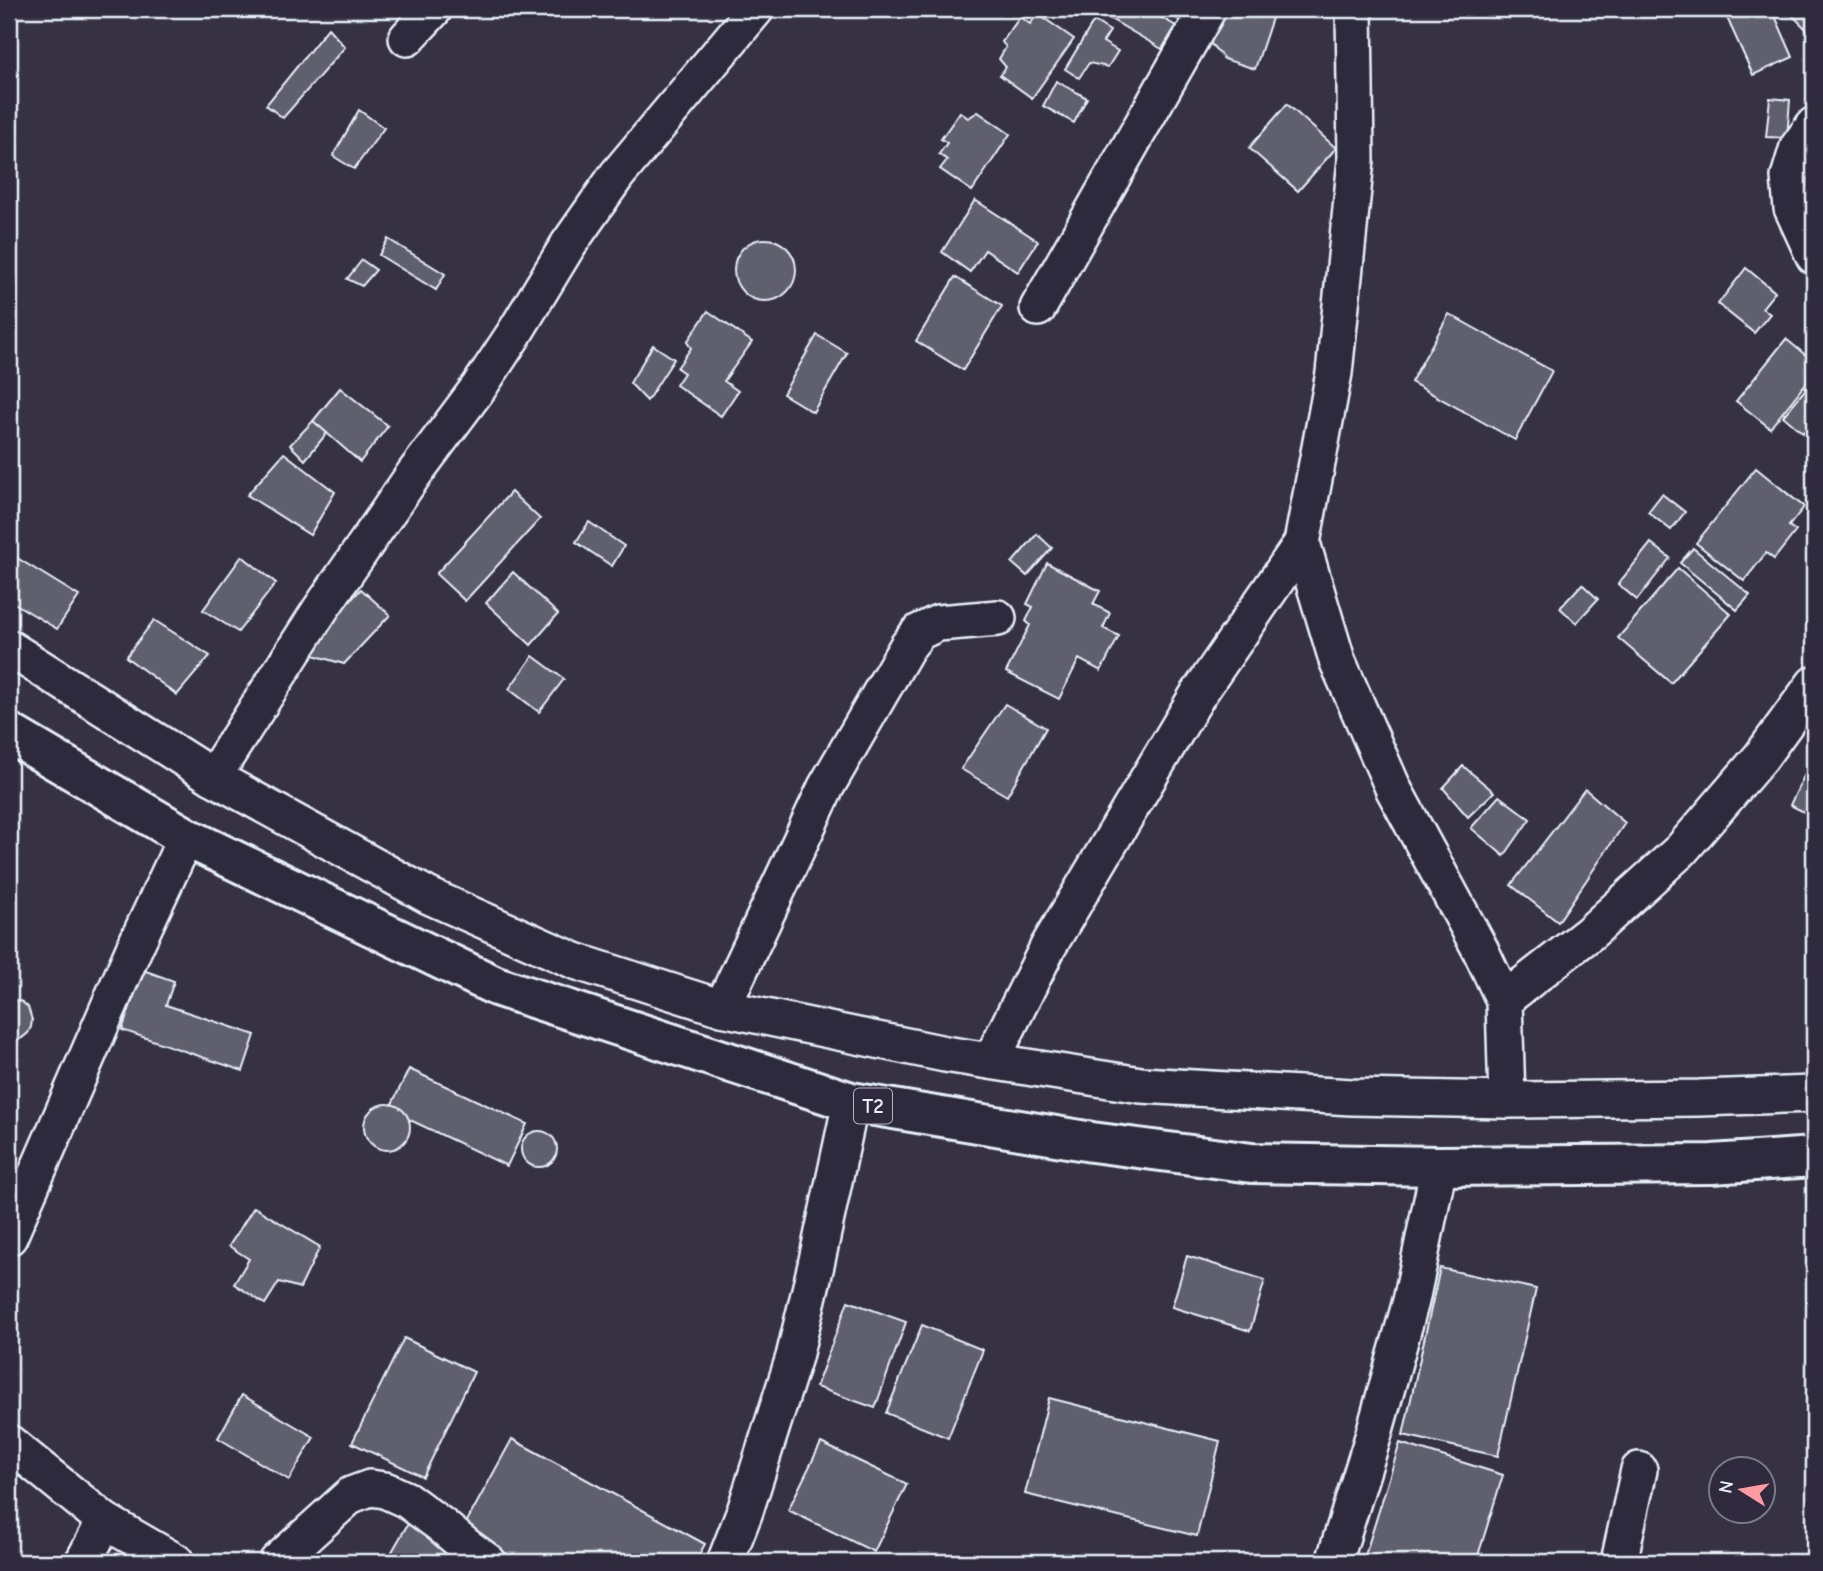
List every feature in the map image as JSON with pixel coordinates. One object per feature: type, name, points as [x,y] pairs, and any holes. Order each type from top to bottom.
[{"type":"highway","name":"T2","points":[[9,733],[186,837],[496,986],[851,1102],[1092,1142],[1252,1163],[1439,1166],[1712,1164],[1814,1157]]},
{"type":"street","points":[[407,38],[434,9]]},
{"type":"street","points":[[213,777],[320,610],[414,474],[480,387],[568,245],[610,185],[756,9]]},
{"type":"street","points":[[1038,308],[1208,9]]},
{"type":"street","points":[[991,1061],[1048,947],[1169,744],[1198,696],[1301,543],[1334,373],[1356,160],[1354,9]]},
{"type":"street","points":[[1814,125],[1798,147],[1789,177],[1792,208],[1814,256]]},
{"type":"street","points":[[1301,543],[1337,660],[1394,790],[1480,949],[1504,1000],[1507,1100]]},
{"type":"street","points":[[722,1008],[826,787],[907,647],[919,632],[938,623],[998,618]]},
{"type":"street","points":[[9,648],[213,777],[429,896],[575,961],[722,1008],[945,1054],[1141,1085],[1352,1097],[1507,1100],[1814,1094]]},
{"type":"street","points":[[1504,1000],[1590,933],[1681,850],[1762,757],[1814,684]]},
{"type":"street","points":[[9,1237],[128,962],[186,837]]},
{"type":"street","points":[[725,1562],[745,1511],[794,1357],[851,1102]]},
{"type":"street","points":[[1334,1562],[1411,1301],[1439,1166]]},
{"type":"street","points":[[9,1443],[105,1521],[176,1562]]},
{"type":"street","points":[[1619,1562],[1639,1470]]},
{"type":"street","points":[[277,1562],[351,1495],[370,1488],[385,1490],[407,1500],[488,1562]]},
{"type":"street","points":[[83,1562],[105,1521]]},
{"type":"building","points":[[1147,9],[1176,26],[1162,49],[1097,11]]},
{"type":"building","points":[[1157,9],[1184,9],[1179,20]]},
{"type":"building","points":[[1219,9],[1275,9],[1255,69],[1224,59],[1205,37]]},
{"type":"building","points":[[1723,9],[1772,9],[1793,57],[1753,75]]},
{"type":"building","points":[[1798,9],[1814,9],[1814,26],[1808,31],[1792,15]]},
{"type":"building","points":[[1038,14],[1074,39],[1032,98],[1000,75],[1006,67],[999,59],[1006,47],[1002,42],[1020,17],[1030,24]]},
{"type":"building","points":[[1094,21],[1110,31],[1103,42],[1118,51],[1108,67],[1089,63],[1079,78],[1065,69]]},
{"type":"building","points":[[328,28],[345,47],[283,118],[266,105]]},
{"type":"building","points":[[1056,81],[1087,98],[1074,123],[1043,106]]},
{"type":"building","points":[[1770,98],[1790,100],[1787,138],[1766,137]]},
{"type":"building","points":[[1287,104],[1336,148],[1298,191],[1249,148]]},
{"type":"building","points":[[359,110],[384,128],[354,169],[333,156]]},
{"type":"building","points":[[960,112],[968,118],[978,112],[1010,134],[972,191],[940,169],[947,160],[939,154],[947,143],[941,139]]},
{"type":"building","points":[[975,200],[1038,241],[1018,272],[985,250],[970,272],[942,252]]},
{"type":"building","points":[[388,239],[445,274],[436,290],[379,255]]},
{"type":"building","points":[[759,239],[771,239],[787,248],[794,258],[794,282],[787,292],[771,301],[759,301],[748,296],[739,287],[734,276],[734,264],[739,253],[748,244]]},
{"type":"building","points":[[362,260],[376,270],[362,286],[347,279]]},
{"type":"building","points":[[1746,268],[1775,292],[1762,308],[1770,314],[1754,333],[1718,304]]},
{"type":"building","points":[[955,277],[1002,306],[963,370],[916,341]]},
{"type":"building","points":[[708,311],[752,342],[724,381],[738,391],[721,416],[676,385],[684,373],[677,368],[691,348],[687,342]]},
{"type":"building","points":[[1449,314],[1552,371],[1515,440],[1411,382]]},
{"type":"building","points":[[817,335],[847,353],[813,412],[783,394]]},
{"type":"building","points":[[1786,339],[1814,362],[1814,373],[1770,428],[1736,401]]},
{"type":"building","points":[[653,345],[674,359],[647,401],[630,383]]},
{"type":"building","points":[[1814,379],[1814,420],[1803,433],[1783,416]]},
{"type":"building","points":[[340,388],[388,426],[360,462],[313,421]]},
{"type":"building","points":[[313,421],[327,433],[305,460],[290,445]]},
{"type":"building","points":[[284,453],[335,492],[310,535],[247,495]]},
{"type":"building","points":[[1756,468],[1804,507],[1789,526],[1796,531],[1774,559],[1766,553],[1744,581],[1696,543]]},
{"type":"building","points":[[511,492],[540,519],[465,601],[436,574]]},
{"type":"building","points":[[1662,494],[1685,512],[1671,530],[1648,512]]},
{"type":"building","points":[[589,522],[624,546],[612,566],[576,542]]},
{"type":"building","points":[[1037,534],[1052,548],[1027,576],[1012,563]]},
{"type":"building","points":[[1651,543],[1670,558],[1637,600],[1618,584]]},
{"type":"building","points":[[1693,548],[1750,595],[1737,610],[1680,563]]},
{"type":"building","points":[[9,553],[79,596],[57,629],[9,600]]},
{"type":"building","points":[[242,556],[276,583],[238,632],[203,610]]},
{"type":"building","points":[[1047,563],[1100,591],[1093,604],[1110,613],[1103,628],[1119,636],[1101,671],[1079,659],[1059,699],[1006,672],[1030,625],[1026,621],[1033,607],[1027,604]]},
{"type":"building","points":[[1678,568],[1731,614],[1671,683],[1618,638]]},
{"type":"building","points":[[513,572],[558,614],[531,645],[486,603]]},
{"type":"building","points":[[1582,584],[1598,599],[1576,623],[1560,608]]},
{"type":"building","points":[[361,589],[390,615],[344,664],[303,652]]},
{"type":"building","points":[[154,620],[210,656],[177,695],[126,657]]},
{"type":"building","points":[[533,656],[564,679],[539,712],[509,689]]},
{"type":"building","points":[[1005,704],[1046,728],[1007,796],[961,769]]},
{"type":"building","points":[[1463,766],[1494,792],[1468,817],[1443,788]]},
{"type":"building","points":[[1807,770],[1814,774],[1814,817],[1790,805]]},
{"type":"building","points":[[1585,789],[1625,823],[1558,922],[1511,885]]},
{"type":"building","points":[[1499,796],[1530,819],[1504,856],[1471,828]]},
{"type":"building","points":[[143,970],[174,981],[166,1005],[255,1035],[243,1071],[122,1030]]},
{"type":"building","points":[[9,998],[28,1007],[32,1020],[28,1033],[9,1042]]},
{"type":"building","points":[[409,1069],[527,1124],[507,1166],[389,1110]]},
{"type":"building","points":[[387,1104],[403,1111],[410,1127],[403,1143],[387,1150],[371,1143],[364,1127],[371,1111]]},
{"type":"building","points":[[539,1131],[552,1136],[557,1149],[552,1162],[539,1167],[526,1162],[521,1149],[526,1136]]},
{"type":"building","points":[[254,1207],[320,1247],[300,1288],[279,1282],[265,1304],[234,1284],[249,1259],[229,1246]]},
{"type":"building","points":[[1187,1256],[1265,1280],[1250,1331],[1172,1307]]},
{"type":"building","points":[[1440,1268],[1536,1289],[1498,1456],[1403,1435]]},
{"type":"building","points":[[848,1301],[906,1322],[875,1408],[816,1387]]},
{"type":"building","points":[[922,1325],[983,1350],[948,1438],[886,1413]]},
{"type":"building","points":[[404,1338],[474,1372],[423,1477],[352,1443]]},
{"type":"building","points":[[242,1395],[314,1437],[289,1480],[218,1438]]},
{"type":"building","points":[[1049,1398],[1220,1441],[1197,1536],[1025,1494]]},
{"type":"building","points":[[512,1439],[705,1544],[695,1562],[512,1562],[460,1534]]},
{"type":"building","points":[[821,1443],[907,1484],[874,1552],[788,1510]]},
{"type":"building","points":[[1400,1443],[1503,1475],[1476,1562],[1363,1562]]},
{"type":"building","points":[[420,1503],[521,1562],[386,1562]]}]
